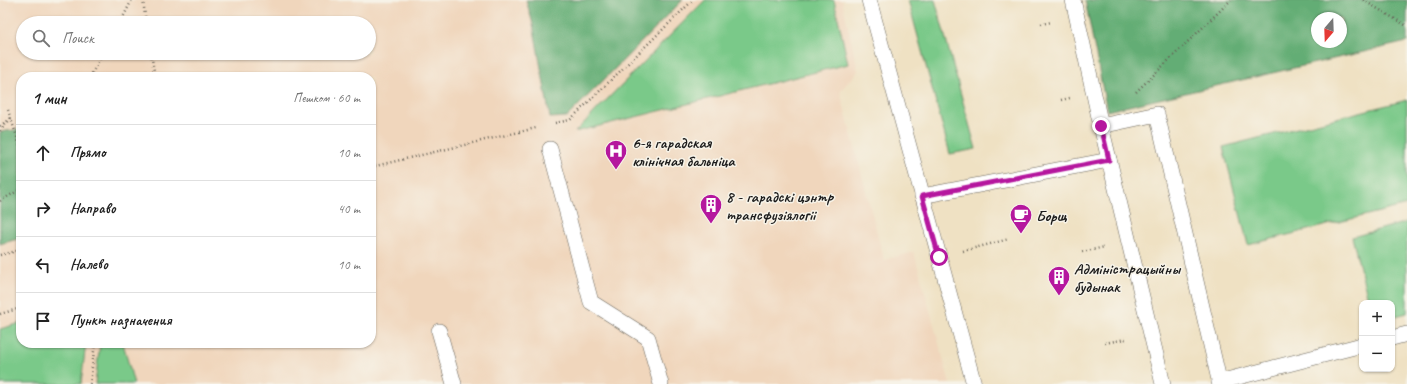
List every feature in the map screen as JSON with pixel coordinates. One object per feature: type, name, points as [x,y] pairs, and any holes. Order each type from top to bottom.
[{"type":"lane","points":[[869,0],[974,384]]},
{"type":"lane","points":[[1073,0],[1101,126],[1163,384]]},
{"type":"lane","points":[[1101,126],[1157,114],[1220,383],[1359,346]]},
{"type":"lane","points":[[550,149],[591,302],[648,338],[661,384]]},
{"type":"lane","points":[[922,196],[1109,160]]},
{"type":"lane","points":[[439,331],[454,384]]},
{"type":"lane","points":[[1395,337],[1407,334]]},
{"type":"path","points":[[124,16],[132,0]]},
{"type":"path","points":[[143,0],[145,16]]},
{"type":"path","points":[[550,124],[570,120],[693,0]]},
{"type":"path","points":[[1135,93],[1231,0]]},
{"type":"path","points":[[1363,0],[1407,26]]},
{"type":"path","points":[[93,72],[99,60]]},
{"type":"path","points":[[152,60],[154,72]]},
{"type":"path","points":[[8,110],[16,129]]},
{"type":"path","points":[[0,126],[11,118]]},
{"type":"path","points":[[0,131],[11,118]]},
{"type":"path","points":[[376,166],[536,128]]},
{"type":"path","points":[[0,202],[16,192]]},
{"type":"path","points":[[939,257],[1009,239]]},
{"type":"path","points":[[0,255],[16,251]]},
{"type":"path","points":[[0,314],[16,309]]},
{"type":"path","points":[[90,384],[94,348]]},
{"type":"shaded area","name":"6-я гарадская клінічная бальніца","points":[[0,0],[842,0],[858,71],[840,91],[884,260],[914,252],[950,384],[0,384]]},
{"type":"green space","points":[[526,0],[683,0],[567,117],[550,118],[533,24]]},
{"type":"green space","points":[[705,0],[834,0],[848,64],[575,132]]},
{"type":"green space","points":[[908,0],[935,0],[976,149],[950,154]]},
{"type":"green space","points":[[1085,0],[1407,0],[1407,42],[1107,111]]},
{"type":"green space","points":[[1407,100],[1407,205],[1248,245],[1223,147]]},
{"type":"green space","points":[[16,130],[16,239],[0,244],[0,132]]},
{"type":"green space","points":[[1407,222],[1407,313],[1395,316],[1395,300],[1368,300],[1352,237]]},
{"type":"green space","points":[[16,324],[16,348],[85,348],[81,384],[0,384],[0,329]]},
{"type":"green space","points":[[99,348],[124,348],[134,384],[95,384]]},
{"type":"place","name":"6-я гарадская клінічная бальніца","points":[[616,170]]},
{"type":"place","name":"8 - гарадскі цэнтр трансфузіялогіі","points":[[711,224]]},
{"type":"place","name":"Борщ","points":[[1021,234]]},
{"type":"place","name":"Адміністрацыйны будынак","points":[[1059,296]]},
{"type":"route","points":[[939,257],[922,196],[1109,160],[1101,126]]}]
